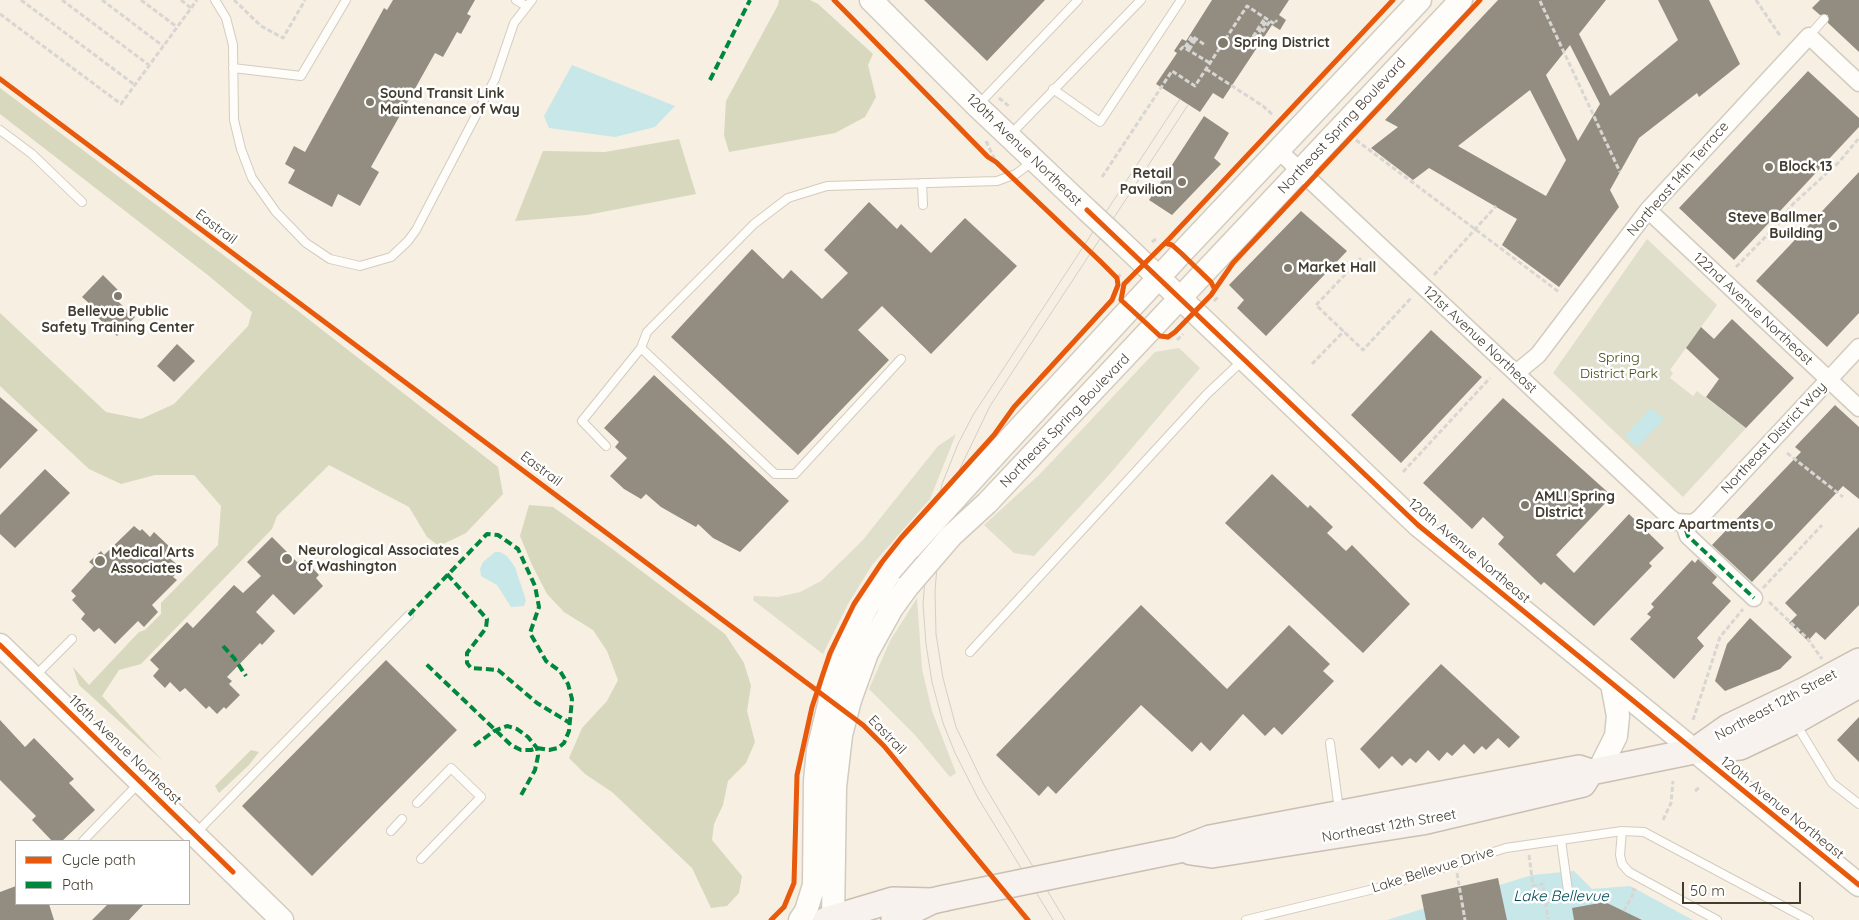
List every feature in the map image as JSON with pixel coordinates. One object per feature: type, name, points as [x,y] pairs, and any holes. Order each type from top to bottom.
[{"type":"main road","name":"Northeast 12th Street","points":[[1694,751],[1728,727],[1805,690],[1859,661]]},
{"type":"main road","name":"Northeast 12th Street","points":[[831,919],[893,900],[938,899],[1179,850],[1210,838],[1340,813],[1579,768],[1595,771],[1694,751],[1740,747],[1795,721],[1859,685]]},
{"type":"main road","name":"Northeast 12th Street","points":[[1179,850],[1212,855],[1422,822],[1583,784],[1595,771]]},
{"type":"main road","name":"Northeast 12th Street","points":[[894,920],[938,899]]},
{"type":"street","name":"120th Avenue Northeast","points":[[871,0],[1033,161],[1116,237],[1418,525],[1859,885]]},
{"type":"street","name":"Northeast Spring Boulevard","points":[[831,919],[837,765],[852,661],[867,607],[887,577],[911,547],[991,459],[1158,278],[1420,0]]},
{"type":"street","name":"Northeast Spring Boulevard","points":[[800,920],[806,911],[814,884],[815,781],[818,750],[828,704],[852,661],[878,632],[908,586],[939,549],[987,502],[1461,0]]},
{"type":"street","points":[[1808,36],[1859,83]]},
{"type":"street","name":"Northeast 14th Terrace","points":[[1516,373],[1538,355],[1648,210],[1808,36]]},
{"type":"street","name":"121st Avenue Northeast","points":[[1278,150],[1669,518],[1685,527]]},
{"type":"street","name":"122nd Avenue Northeast","points":[[1648,210],[1859,408]]},
{"type":"street","name":"Northeast District Way","points":[[1685,527],[1700,518],[1859,347]]},
{"type":"street","points":[[1685,527],[1688,536],[1756,595]]},
{"type":"street","name":"116th Avenue Northeast","points":[[0,645],[282,920]]},
{"type":"street","points":[[1595,771],[1616,736],[1618,716],[1612,684]]},
{"type":"lane","points":[[215,0],[226,18],[233,45],[234,120],[240,149],[252,178],[263,198],[295,233],[330,259],[360,266],[376,263],[397,252],[416,230],[495,80],[514,22],[529,3],[516,0]]},
{"type":"lane","points":[[233,68],[301,76],[346,0]]},
{"type":"lane","points":[[977,106],[1078,0]]},
{"type":"lane","points":[[1008,137],[1141,0]]},
{"type":"lane","points":[[1053,89],[1100,122],[1181,0]]},
{"type":"lane","points":[[1808,36],[1824,19]]},
{"type":"lane","points":[[0,130],[32,154],[82,202]]},
{"type":"lane","points":[[606,446],[582,420],[641,348],[647,332],[754,224],[788,198],[827,186],[997,181],[1011,176],[1033,161]]},
{"type":"lane","points":[[922,183],[923,205]]},
{"type":"lane","points":[[641,348],[775,474],[795,474],[901,359]]},
{"type":"lane","points":[[970,652],[1207,394],[1244,359]]},
{"type":"lane","points":[[195,834],[409,615]]},
{"type":"lane","points":[[34,678],[72,639]]},
{"type":"lane","points":[[1795,721],[1832,783],[1859,804]]},
{"type":"lane","points":[[1330,743],[1340,813]]},
{"type":"lane","points":[[417,803],[451,768],[481,796],[421,859]]},
{"type":"lane","points":[[85,840],[141,782]]},
{"type":"lane","points":[[391,831],[402,819]]},
{"type":"lane","points":[[1622,831],[1620,855],[1622,864],[1629,872],[1718,920]]},
{"type":"lane","name":"Lake Bellevue Drive","points":[[1246,920],[1382,887],[1506,848],[1622,831],[1644,832],[1809,920]]},
{"type":"lane","points":[[1560,840],[1569,898]]},
{"type":"lane","points":[[1284,911],[1286,920]]},
{"type":"path","points":[[21,0],[135,85]]},
{"type":"path","points":[[62,0],[149,65]]},
{"type":"path","points":[[102,0],[163,46]]},
{"type":"path","points":[[141,0],[177,27]]},
{"type":"path","points":[[181,0],[191,8]]},
{"type":"path","points":[[0,14],[121,104],[197,0]]},
{"type":"path","points":[[234,0],[261,26],[283,38],[305,0]]},
{"type":"path","points":[[1756,0],[1781,37]]},
{"type":"path","points":[[1540,1],[1620,172]]},
{"type":"path","points":[[1102,177],[1172,71],[1195,86],[1247,6],[1267,20],[1278,22]]},
{"type":"path","points":[[1242,39],[1250,44],[1267,20]]},
{"type":"path","points":[[1187,49],[1192,36],[1206,45]]},
{"type":"path","points":[[1180,50],[1187,49],[1210,63]]},
{"type":"path","points":[[1206,69],[1263,106],[1272,115]]},
{"type":"path","points":[[1349,139],[1356,132]]},
{"type":"path","points":[[983,135],[996,162]]},
{"type":"path","points":[[1736,267],[1778,224],[1793,204],[1839,162],[1859,138]]},
{"type":"path","points":[[1356,140],[1560,292]]},
{"type":"path","points":[[982,150],[1011,176]]},
{"type":"path","points":[[1432,277],[1496,206]]},
{"type":"path","points":[[1152,242],[1156,239]]},
{"type":"path","points":[[1361,258],[1316,305],[1363,350],[1417,293]]},
{"type":"path","points":[[1112,272],[1119,276],[1118,285]]},
{"type":"path","points":[[1214,301],[1219,296]]},
{"type":"path","points":[[1312,364],[1344,332]]},
{"type":"path","points":[[1177,340],[1183,334]]},
{"type":"path","points":[[1403,472],[1490,378]]},
{"type":"path","points":[[1787,453],[1843,497]]},
{"type":"path","points":[[1693,720],[1720,636],[1822,525]]},
{"type":"path","points":[[1756,595],[1808,639],[1824,661]]},
{"type":"path","points":[[1663,820],[1671,803],[1673,781]]},
{"type":"path","points":[[1695,791],[1700,787]]},
{"type":"path","points":[[1528,844],[1533,886],[1542,884],[1548,919]]},
{"type":"path","points":[[1455,865],[1465,920]]},
{"type":"path","points":[[1624,911],[1635,890],[1626,885]]},
{"type":"green space","points":[[779,0],[810,0],[818,4],[873,54],[868,65],[876,97],[865,117],[835,133],[729,152],[724,135],[726,101]]},
{"type":"green space","points":[[0,88],[298,311],[498,467],[503,494],[466,533],[439,546],[427,537],[409,507],[329,465],[277,516],[272,529],[141,664],[119,670],[102,696],[163,761],[79,685],[73,667],[89,685],[139,632],[145,630],[161,614],[161,603],[218,545],[221,506],[194,475],[155,475],[121,484],[89,469],[0,386],[0,313],[106,412],[141,419],[174,404],[248,326],[252,312],[209,276],[0,114]]},
{"type":"green space","points":[[679,139],[696,194],[587,215],[515,221],[543,151],[605,152]]},
{"type":"green space","name":"Spring District Park","points":[[1647,239],[1717,305],[1670,370],[1673,373],[1670,378],[1693,396],[1697,391],[1746,428],[1683,497],[1553,373]]},
{"type":"green space","points":[[1179,348],[1200,368],[1109,475],[1034,556],[1014,553],[984,525],[1040,474],[1155,352]]},
{"type":"green space","points":[[956,434],[930,499],[872,565],[848,604],[823,654],[753,600],[754,596],[778,597],[800,592],[821,581],[862,541],[938,446]]},
{"type":"green space","points":[[529,505],[553,507],[611,548],[725,634],[744,663],[751,686],[747,711],[755,742],[746,763],[728,781],[723,805],[714,824],[712,840],[742,876],[739,893],[727,906],[711,908],[692,868],[612,792],[585,774],[569,758],[582,728],[607,701],[618,680],[607,651],[593,630],[564,612],[547,594],[532,565],[520,536]]},
{"type":"green space","points":[[917,598],[922,669],[932,711],[956,773],[950,777],[915,735],[869,689],[890,641]]},
{"type":"green space","points":[[251,750],[259,752],[249,765],[219,793],[215,786]]},
{"type":"water","points":[[572,65],[675,106],[655,127],[615,137],[549,128],[544,116]]},
{"type":"water","points":[[1651,408],[1664,419],[1637,447],[1625,436]]},
{"type":"water","points":[[495,552],[500,552],[507,556],[515,567],[526,600],[524,606],[511,607],[497,585],[481,576],[480,569],[483,562]]},
{"type":"water","name":"Lake Bellevue","points":[[1574,871],[1592,889],[1630,886],[1693,920],[1387,920],[1532,875]]},
{"type":"building","name":"Sound Transit Link Maintenance of Way","points":[[393,0],[475,0],[467,14],[471,16],[461,34],[457,32],[443,57],[435,53],[371,167],[379,172],[360,206],[338,194],[332,207],[288,183],[295,170],[285,164],[294,146],[305,152],[384,8],[387,10]]},
{"type":"building","points":[[924,0],[1045,0],[987,61]]},
{"type":"building","name":"Spring District","points":[[1212,0],[1289,0],[1279,15],[1286,20],[1280,30],[1272,25],[1223,99],[1213,93],[1200,112],[1156,84],[1177,53],[1174,51],[1182,39],[1186,41]]},
{"type":"building","points":[[1498,0],[1606,0],[1579,34],[1610,96],[1678,40],[1658,0],[1709,0],[1740,64],[1699,97],[1697,93],[1639,138],[1610,190],[1619,207],[1559,287],[1502,245],[1517,219],[1429,168],[1413,180],[1371,148],[1398,127],[1385,120]],"holes":[[[1570,45],[1600,104],[1578,141],[1546,75]],[[1530,90],[1566,160],[1546,196],[1458,146]]]},
{"type":"building","points":[[1820,0],[1859,0],[1859,52],[1828,23],[1828,15],[1820,15],[1812,8]]},
{"type":"building","name":"Block 13","points":[[1808,71],[1859,118],[1859,127],[1734,260],[1679,208]]},
{"type":"building","name":"Retail Pavilion","points":[[1204,116],[1229,133],[1214,158],[1221,164],[1172,215],[1149,200]]},
{"type":"building","name":"Steve Ballmer Building","points":[[1859,172],[1859,313],[1827,347],[1756,281]]},
{"type":"building","points":[[869,202],[897,229],[901,224],[931,253],[965,218],[1017,266],[931,354],[882,306],[858,330],[889,360],[798,455],[671,337],[752,249],[783,279],[791,270],[822,299],[848,273],[824,250]]},
{"type":"building","name":"Market Hall","points":[[1301,211],[1347,251],[1266,336],[1237,308],[1244,300],[1229,285]]},
{"type":"building","points":[[103,275],[118,290],[112,296],[135,317],[117,336],[89,309],[92,306],[82,297]]},
{"type":"building","points":[[1732,319],[1794,378],[1746,428],[1706,397],[1719,379],[1686,348],[1701,327],[1714,339]]},
{"type":"building","points":[[1431,330],[1482,377],[1401,463],[1351,415]]},
{"type":"building","points":[[177,344],[195,361],[174,382],[157,366]]},
{"type":"building","points":[[654,375],[789,501],[740,552],[713,538],[698,524],[696,527],[661,507],[646,494],[641,499],[624,489],[610,476],[627,458],[615,447],[619,442],[604,428]]},
{"type":"building","points":[[0,397],[38,430],[0,469]]},
{"type":"building","name":"AMLI Spring DIstrict","points":[[1503,398],[1612,496],[1556,555],[1574,573],[1629,514],[1664,548],[1649,563],[1652,566],[1594,626],[1544,582],[1541,585],[1498,544],[1504,537],[1483,517],[1472,529],[1423,483]]},
{"type":"building","points":[[1835,405],[1859,427],[1859,499],[1843,486],[1752,582],[1712,545],[1801,452],[1795,447]]},
{"type":"building","points":[[45,469],[70,493],[15,548],[0,534],[0,515]]},
{"type":"building","points":[[1272,474],[1308,508],[1310,505],[1333,527],[1327,533],[1346,551],[1352,545],[1410,604],[1363,653],[1225,523]]},
{"type":"building","points":[[134,526],[140,531],[142,529],[150,537],[154,532],[172,549],[166,555],[181,568],[173,577],[177,580],[152,605],[158,612],[144,627],[138,621],[115,644],[99,628],[94,632],[81,619],[85,614],[72,600],[76,596],[71,591],[94,566],[89,562],[101,551],[104,555]]},
{"type":"building","points":[[1859,527],[1859,605],[1825,640],[1816,632],[1808,641],[1789,623],[1797,615],[1785,603]]},
{"type":"building","points":[[272,537],[300,565],[305,560],[319,575],[316,578],[323,586],[294,615],[273,594],[256,612],[275,631],[262,645],[260,643],[227,677],[232,681],[229,684],[240,695],[226,709],[224,707],[217,714],[209,706],[206,709],[185,688],[180,692],[170,682],[165,688],[153,676],[159,669],[150,660],[187,622],[193,628],[234,585],[243,593],[261,576],[247,562]]},
{"type":"building","name":"Sparc Apartments","points":[[1698,559],[1717,577],[1712,583],[1731,601],[1697,638],[1704,646],[1674,679],[1630,639],[1651,617],[1647,614],[1654,607],[1651,604],[1692,560],[1695,563]]},
{"type":"building","points":[[1141,605],[1227,689],[1289,625],[1330,664],[1323,671],[1334,681],[1282,735],[1274,727],[1265,736],[1243,714],[1210,751],[1201,742],[1192,752],[1141,705],[1056,794],[1048,786],[1039,796],[996,755]]},
{"type":"building","points":[[1750,618],[1792,657],[1780,669],[1725,691],[1715,681],[1727,644]]},
{"type":"building","points":[[386,660],[457,730],[312,876],[242,806]]},
{"type":"building","points":[[1441,664],[1520,737],[1509,748],[1498,738],[1486,750],[1482,746],[1474,754],[1464,744],[1452,756],[1447,752],[1439,761],[1428,750],[1416,763],[1410,758],[1402,766],[1392,756],[1379,769],[1360,749]]},
{"type":"building","points":[[1859,717],[1859,762],[1837,740]]},
{"type":"building","points":[[0,720],[25,747],[34,738],[74,779],[69,783],[95,810],[63,840],[51,840],[32,820],[36,816],[0,780]]},
{"type":"building","points":[[1498,878],[1507,920],[1426,920],[1421,895]]},
{"type":"building","points":[[15,886],[15,905],[49,905],[54,920],[0,920],[0,892]]},
{"type":"building","points":[[1605,902],[1642,920],[1574,920],[1572,908]]},
{"type":"building","points":[[107,905],[143,905],[129,920],[92,920]]},
{"type":"tram line","points":[[1053,920],[978,798],[955,753],[943,723],[932,682],[926,644],[923,604],[927,556],[942,484],[958,444],[973,415],[1180,99]]},
{"type":"tram line","points":[[1065,920],[984,785],[956,727],[943,678],[936,634],[935,591],[938,554],[954,481],[990,406],[1188,105]]},
{"type":"marked path","points":[[710,80],[750,0]]},
{"type":"marked path","points":[[1686,530],[1688,536],[1754,598]]},
{"type":"marked path","points":[[409,615],[487,534],[498,535],[518,549],[535,586],[539,607],[530,633],[546,661],[560,671],[568,684],[572,699],[569,731],[564,743],[558,748],[549,750],[537,748],[521,750],[511,745],[424,662]]},
{"type":"marked path","points":[[447,574],[487,619],[486,628],[467,653],[467,663],[471,668],[498,670],[537,703],[570,723]]},
{"type":"marked path","points":[[223,646],[246,676]]},
{"type":"marked path","points":[[474,746],[494,731],[507,726],[517,729],[528,737],[537,748],[538,756],[535,770],[520,797]]},
{"type":"cycle path","points":[[771,920],[784,907],[794,883],[797,775],[812,707],[830,653],[854,604],[882,562],[901,538],[994,435],[1014,407],[1112,300],[1118,285],[1117,278],[996,162],[988,157],[834,0]]},
{"type":"cycle path","points":[[1168,337],[1160,336],[1121,300],[1124,284],[1169,239],[1393,0]]},
{"type":"cycle path","points":[[1168,337],[1211,295],[1233,263],[1480,0]]},
{"type":"cycle path","name":"Eastrail","points":[[0,79],[863,725],[884,746],[1028,920]]},
{"type":"cycle path","points":[[1087,210],[1418,525],[1859,885]]},
{"type":"cycle path","points":[[1165,243],[1172,245],[1181,253],[1211,282],[1214,288]]},
{"type":"cycle path","points":[[0,645],[233,872]]},
{"type":"place","name":"Spring District","points":[[1223,43]]},
{"type":"place","name":"Sound Transit Link Maintenance of Way","points":[[370,102]]},
{"type":"place","name":"Block 13","points":[[1769,167]]},
{"type":"place","name":"Retail Pavilion","points":[[1182,182]]},
{"type":"place","name":"Steve Ballmer Building","points":[[1833,226]]},
{"type":"place","name":"Market Hall","points":[[1288,268]]},
{"type":"place","name":"Bellevue Public Safety Training Center","points":[[118,296]]},
{"type":"place","name":"AMLI Spring DIstrict","points":[[1525,505]]},
{"type":"place","name":"Sparc Apartments","points":[[1769,525]]},
{"type":"place","name":"Neurological Associates of Washington","points":[[287,559]]},
{"type":"place","name":"Medical Arts Associates","points":[[100,561]]}]
